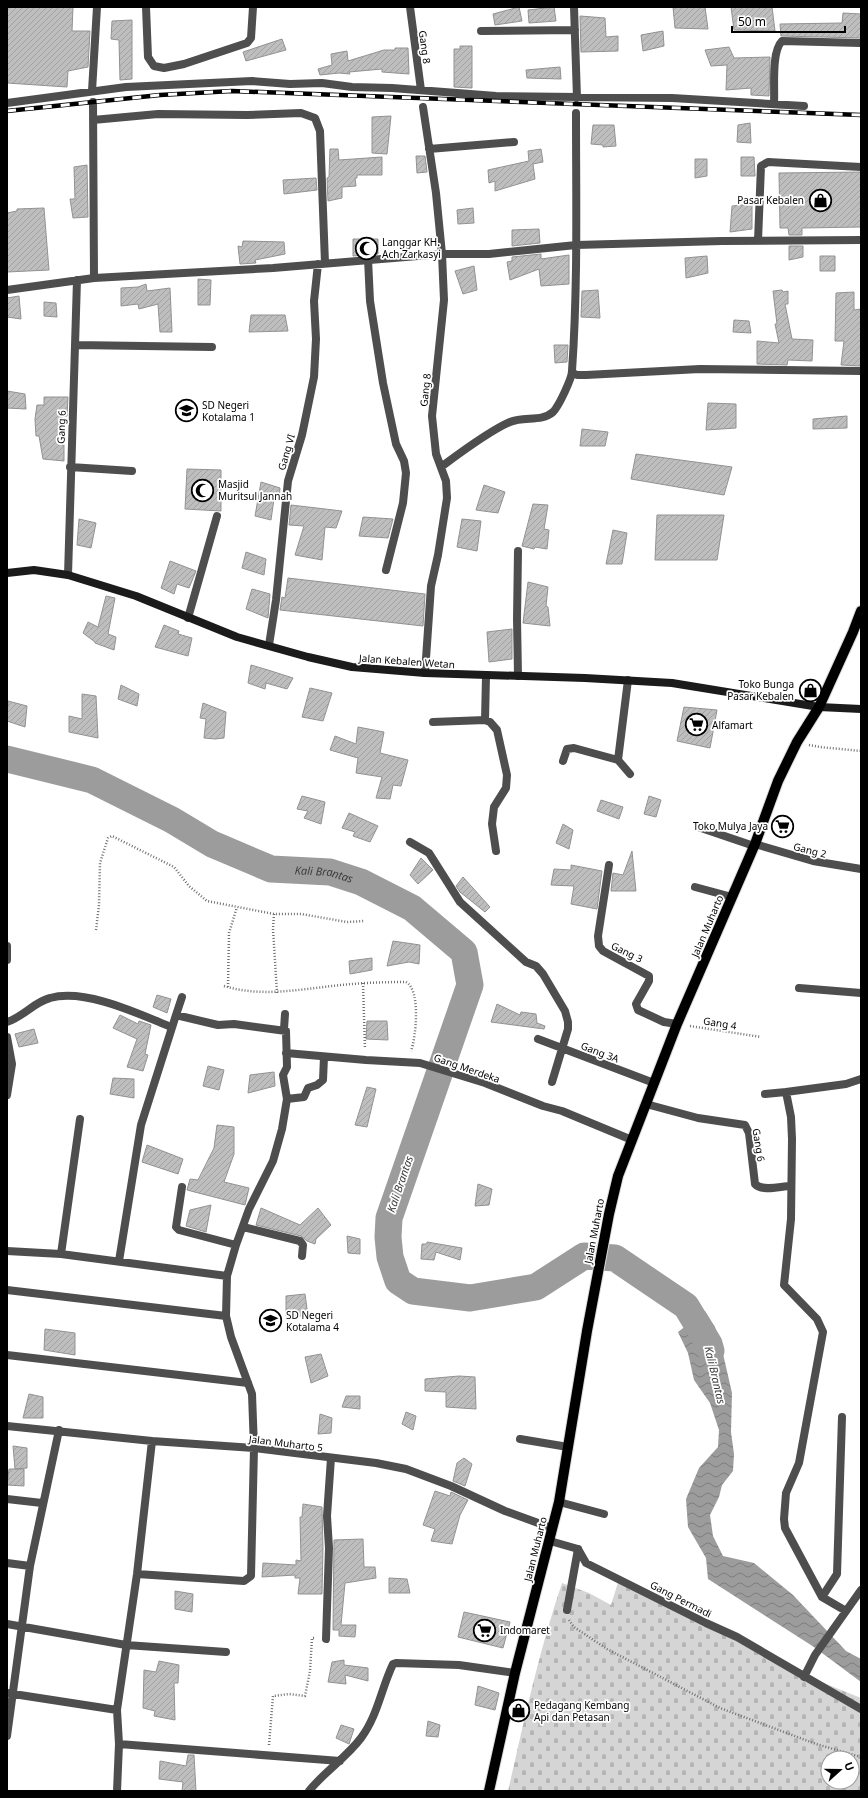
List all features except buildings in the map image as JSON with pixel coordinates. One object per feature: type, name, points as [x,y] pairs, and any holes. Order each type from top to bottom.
[{"type":"main road","name":"Jalan Kebalen Wetan","points":[[7,573],[34,570],[68,575],[136,596],[237,637],[308,657],[352,667],[425,673],[628,680],[672,683],[819,707],[861,709]]},
{"type":"main road","name":"Jalan Muharto","points":[[489,1791],[515,1673],[560,1502],[587,1331],[609,1214],[618,1176],[677,1024],[754,845],[778,781],[797,742],[819,707],[861,611]]},
{"type":"street","points":[[92,91],[97,7]]},
{"type":"street","points":[[146,7],[148,57],[154,66],[164,68],[184,64],[244,44],[251,38],[253,7]]},
{"type":"street","name":"Gang 8","points":[[410,7],[421,90]]},
{"type":"street","points":[[574,7],[577,98]]},
{"type":"street","points":[[481,31],[575,30]]},
{"type":"street","points":[[774,104],[776,55],[778,45],[782,41],[861,43]]},
{"type":"street","points":[[7,103],[92,91],[166,84],[252,81],[322,83],[352,87],[421,90],[496,96],[672,98],[804,106]]},
{"type":"street","points":[[93,102],[94,278]]},
{"type":"street","name":"Gang 8","points":[[423,108],[442,254],[444,300],[432,416],[436,454],[446,481],[447,508],[431,586],[425,673]]},
{"type":"street","name":"Gang VI","points":[[93,120],[158,114],[247,115],[301,113],[311,115],[315,118],[320,131],[321,263],[314,301],[316,339],[314,377],[302,435],[288,481],[269,645]]},
{"type":"street","points":[[441,467],[510,422],[539,418],[550,414],[562,399],[573,373],[576,245],[576,113]]},
{"type":"street","points":[[429,149],[514,142]]},
{"type":"street","points":[[758,241],[761,166],[768,162],[861,167]]},
{"type":"street","points":[[7,290],[94,278],[442,254],[489,254],[576,245],[861,240]]},
{"type":"street","points":[[368,259],[370,301],[383,383],[396,444],[404,461],[406,473],[403,503],[386,570]]},
{"type":"street","name":"Gang 6","points":[[68,575],[70,467],[77,280]]},
{"type":"street","points":[[75,345],[212,348]]},
{"type":"street","points":[[573,373],[577,375],[586,375],[700,369],[861,371]]},
{"type":"street","points":[[70,467],[132,471]]},
{"type":"street","points":[[188,618],[217,516]]},
{"type":"street","points":[[518,551],[516,619],[518,676]]},
{"type":"street","points":[[485,720],[486,676]]},
{"type":"street","points":[[618,760],[628,680]]},
{"type":"street","points":[[433,722],[485,720],[490,722],[497,730],[507,775],[506,788],[494,807],[492,824],[496,851]]},
{"type":"street","points":[[563,761],[567,749],[574,748],[618,760],[630,774]]},
{"type":"street","name":"Gang 2","points":[[701,828],[754,845],[813,861],[861,869]]},
{"type":"street","points":[[410,842],[429,853],[460,902],[526,962],[536,966],[543,974],[565,1011],[568,1022],[568,1030],[552,1082]]},
{"type":"street","name":"Gang 3","points":[[609,865],[598,936],[599,946],[603,951],[649,976],[649,981],[636,1004],[638,1010],[664,1022],[677,1024]]},
{"type":"street","points":[[695,886],[732,897]]},
{"type":"street","points":[[7,946],[7,960]]},
{"type":"street","points":[[799,988],[861,993]]},
{"type":"street","points":[[7,1022],[16,1019],[48,998],[71,996],[91,999],[171,1027]]},
{"type":"street","points":[[119,1261],[141,1125],[171,1027],[182,997]]},
{"type":"street","points":[[137,1574],[244,1580],[250,1578],[252,1570],[254,1448],[252,1394],[231,1337],[226,1316],[227,1276],[242,1227],[277,1149],[287,1099],[283,1075],[287,1067],[286,1031],[284,1029],[285,1014]]},
{"type":"street","points":[[176,1015],[218,1025],[234,1024],[284,1029]]},
{"type":"street","points":[[7,1037],[11,1052],[12,1064],[7,1095]]},
{"type":"street","name":"Gang 3A","points":[[538,1039],[654,1084]]},
{"type":"street","name":"Gang Merdeka","points":[[286,1053],[420,1063],[462,1075],[522,1099],[588,1120],[632,1140]]},
{"type":"street","points":[[287,1099],[304,1097],[308,1088],[322,1082],[324,1057]]},
{"type":"street","points":[[764,1094],[846,1084],[861,1079]]},
{"type":"street","points":[[786,1092],[791,1117],[791,1219],[784,1285],[817,1320],[822,1327],[824,1337],[810,1400],[799,1463],[786,1494],[784,1519],[787,1534],[822,1597],[846,1611]]},
{"type":"street","name":"Gang 6","points":[[646,1104],[698,1118],[743,1124],[748,1128],[755,1184],[758,1187],[765,1188],[791,1186]]},
{"type":"street","points":[[61,1254],[80,1119]]},
{"type":"street","points":[[182,1188],[176,1227],[179,1230],[236,1245]]},
{"type":"street","points":[[242,1227],[300,1241],[303,1244],[302,1256]]},
{"type":"street","points":[[7,1251],[61,1254],[227,1276]]},
{"type":"street","points":[[7,1290],[226,1316]]},
{"type":"street","points":[[7,1355],[248,1383]]},
{"type":"street","points":[[822,1597],[837,1574],[842,1417]]},
{"type":"street","name":"Jalan Muharto 5","points":[[7,1426],[59,1430],[152,1441],[254,1448],[376,1463],[406,1469],[451,1486],[505,1511],[552,1528]]},
{"type":"street","points":[[7,1736],[10,1694],[23,1627],[30,1566],[59,1430]]},
{"type":"street","points":[[520,1438],[568,1447]]},
{"type":"street","points":[[117,1791],[119,1744],[117,1710],[137,1574],[152,1441]]},
{"type":"street","points":[[326,1639],[329,1548],[327,1516],[331,1458]]},
{"type":"street","points":[[7,1499],[42,1504]]},
{"type":"street","points":[[560,1502],[604,1514]]},
{"type":"street","points":[[550,1541],[578,1549],[567,1610]]},
{"type":"street","name":"Gang Permadi","points":[[578,1549],[586,1563],[737,1637],[861,1709]]},
{"type":"street","points":[[7,1563],[30,1566]]},
{"type":"street","points":[[804,1677],[815,1655],[861,1590]]},
{"type":"street","points":[[7,1624],[126,1645],[226,1652]]},
{"type":"street","points":[[309,1791],[316,1782],[353,1748],[368,1727],[376,1714],[390,1671],[395,1663],[459,1666],[515,1673]]},
{"type":"street","points":[[10,1694],[117,1710]]},
{"type":"street","points":[[119,1744],[268,1757],[340,1761]]},
{"type":"path","points":[[797,742],[820,748],[861,751]]},
{"type":"path","points":[[96,930],[99,905],[100,863],[108,838],[112,836],[174,867],[189,886],[207,902],[274,914],[301,914],[347,922],[364,921]]},
{"type":"path","points":[[237,907],[229,933],[226,986],[277,993],[363,983],[406,982],[412,989],[415,1000],[416,1031],[407,1063]]},
{"type":"path","points":[[274,914],[273,929],[277,993]]},
{"type":"path","points":[[363,983],[366,1060]]},
{"type":"path","name":"Gang 4","points":[[677,1024],[761,1037]]},
{"type":"path","points":[[567,1610],[568,1618],[574,1627],[607,1649],[720,1708],[816,1744],[861,1757]]},
{"type":"path","points":[[268,1757],[273,1696],[289,1694],[305,1696],[310,1671],[312,1638],[326,1639]]},
{"type":"green space","points":[[620,1576],[779,1665],[861,1698],[861,1791],[508,1791],[539,1660],[562,1583],[589,1593],[611,1605]]},
{"type":"water","points":[[705,1311],[715,1327],[721,1345],[732,1393],[731,1432],[734,1454],[733,1471],[722,1485],[719,1497],[710,1515],[713,1536],[723,1556],[754,1563],[793,1595],[846,1651],[861,1659],[861,1682],[814,1647],[708,1579],[706,1558],[688,1527],[686,1499],[699,1468],[718,1447],[719,1430],[710,1403],[694,1380],[688,1353],[678,1332]]},
{"type":"waterway","name":"Kali Brantas","points":[[7,759],[92,780],[172,820],[212,844],[271,869],[330,872],[361,882],[412,908],[464,952],[470,985],[389,1218],[388,1237],[390,1257],[398,1281],[413,1291],[470,1298],[536,1287],[584,1256],[615,1258],[686,1306],[709,1344],[711,1351]]},
{"type":"railway","points":[[7,111],[160,95],[232,91],[861,115]]},
{"type":"place","name":"Pasar Kebalen","points":[[820,200]]},
{"type":"place","name":"Langgar KH. Ach Zarkasyi","points":[[366,248]]},
{"type":"place","name":"SD Negeri Kotalama 1","points":[[186,411]]},
{"type":"place","name":"Masjid Muritsul Jannah","points":[[203,490]]},
{"type":"place","name":"Toko Bunga Pasar Kebalen","points":[[810,690]]},
{"type":"place","name":"Alfamart","points":[[697,725]]},
{"type":"place","name":"Toko Mulya Jaya","points":[[783,826]]},
{"type":"place","name":"SD Negeri Kotalama 4","points":[[271,1321]]},
{"type":"place","name":"Indomaret","points":[[484,1630]]},
{"type":"place","name":"Pedagang Kembang Api dan Petasan","points":[[518,1711]]}]
